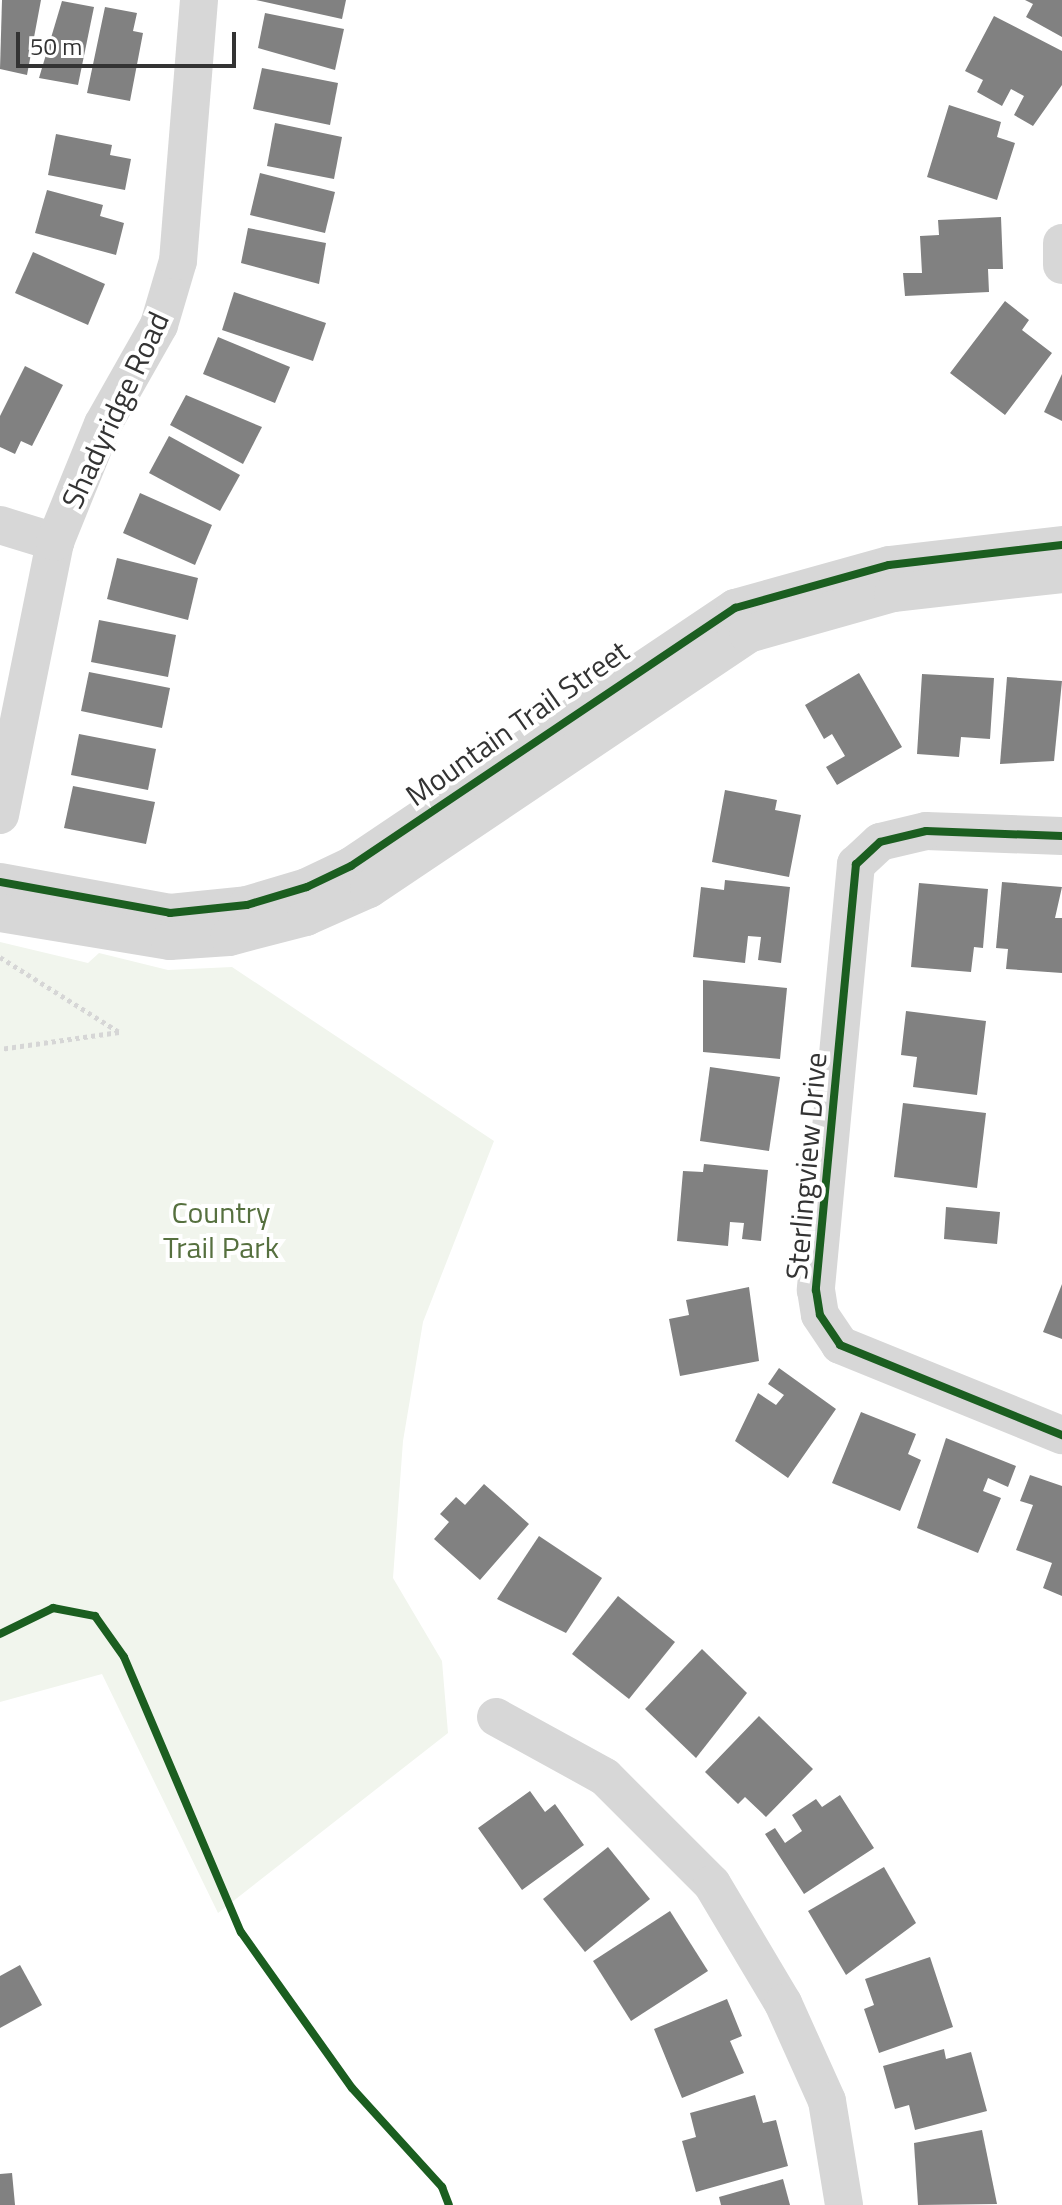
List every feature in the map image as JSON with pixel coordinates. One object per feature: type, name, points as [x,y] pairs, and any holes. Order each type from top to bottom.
[{"type":"street","name":"Shadyridge Road","points":[[0,815],[55,542],[98,435],[159,325],[178,261],[199,0]]},
{"type":"street","points":[[1062,243],[1062,265]]},
{"type":"street","points":[[0,525],[55,542]]},
{"type":"street","name":"Mountain Trail Street","points":[[0,882],[170,913],[247,905],[307,887],[351,866],[735,608],[889,565],[1062,545]]},
{"type":"street","name":"Mountain Trail Street","points":[[0,913],[170,941],[229,937],[306,917],[369,889],[748,634],[893,593],[1062,574]]},
{"type":"street","name":"Sterlingview Drive","points":[[1062,836],[926,831],[871,848],[856,864],[850,890],[820,1315],[830,1337],[856,1354],[1062,1435]]},
{"type":"street","points":[[496,1717],[616,1786],[712,1884],[783,2003],[827,2101],[844,2205]]},
{"type":"path","points":[[0,957],[119,1032],[0,1049]]},
{"type":"green space","name":"Country Trail Park","points":[[0,942],[88,963],[99,953],[168,970],[232,967],[494,1141],[423,1322],[403,1441],[393,1578],[442,1661],[448,1733],[218,1913],[102,1674],[0,1702]]},
{"type":"building","points":[[2,0],[41,0],[27,75],[0,69]]},
{"type":"building","points":[[256,0],[346,0],[342,19]]},
{"type":"building","points":[[1025,0],[1062,0],[1062,37],[1026,17],[1033,4]]},
{"type":"building","points":[[62,1],[94,7],[78,85],[39,78]]},
{"type":"building","points":[[105,7],[137,13],[133,31],[143,33],[130,101],[87,93]]},
{"type":"building","points":[[265,13],[344,29],[335,70],[258,48]]},
{"type":"building","points":[[994,16],[1062,51],[1062,85],[1033,126],[1014,115],[1024,96],[1011,89],[1002,106],[977,92],[983,80],[965,71]]},
{"type":"building","points":[[262,68],[338,83],[330,125],[253,109]]},
{"type":"building","points":[[949,105],[1001,122],[997,137],[1015,143],[997,200],[927,177]]},
{"type":"building","points":[[275,123],[342,137],[334,179],[267,166]]},
{"type":"building","points":[[56,134],[112,145],[110,155],[131,159],[125,190],[48,175]]},
{"type":"building","points":[[260,173],[335,192],[325,233],[250,215]]},
{"type":"building","points":[[47,190],[103,205],[100,216],[124,223],[116,255],[35,233]]},
{"type":"building","points":[[1001,217],[1003,269],[988,269],[989,292],[905,296],[903,273],[922,273],[920,236],[939,235],[938,220]]},
{"type":"building","points":[[248,228],[326,243],[319,284],[241,263]]},
{"type":"building","points":[[33,252],[105,284],[88,325],[15,293]]},
{"type":"building","points":[[234,292],[326,323],[313,361],[222,330]]},
{"type":"building","points":[[1005,301],[1029,320],[1022,330],[1052,353],[1005,415],[950,373]]},
{"type":"building","points":[[218,337],[290,367],[275,403],[203,374]]},
{"type":"building","points":[[25,366],[63,385],[32,446],[21,441],[15,454],[0,447],[0,416]]},
{"type":"building","points":[[1062,374],[1062,421],[1044,412]]},
{"type":"building","points":[[186,395],[262,427],[243,464],[170,425]]},
{"type":"building","points":[[169,436],[240,475],[220,511],[149,473]]},
{"type":"building","points":[[140,493],[212,525],[195,565],[123,533]]},
{"type":"building","points":[[117,558],[198,578],[188,620],[107,599]]},
{"type":"building","points":[[99,620],[176,635],[168,677],[91,662]]},
{"type":"building","points":[[89,672],[170,688],[162,728],[81,711]]},
{"type":"building","points":[[859,673],[902,747],[837,785],[826,767],[845,756],[832,734],[824,739],[805,705]]},
{"type":"building","points":[[922,674],[994,678],[990,739],[961,737],[959,757],[917,754]]},
{"type":"building","points":[[1007,677],[1062,681],[1054,761],[1000,764]]},
{"type":"building","points":[[79,734],[156,749],[148,790],[71,775]]},
{"type":"building","points":[[73,786],[155,802],[146,844],[64,828]]},
{"type":"building","points":[[725,790],[777,800],[775,810],[801,815],[789,877],[712,862]]},
{"type":"building","points":[[725,880],[790,887],[781,963],[758,960],[761,937],[748,936],[745,963],[693,957],[701,887],[724,890]]},
{"type":"building","points":[[1002,882],[1062,887],[1055,918],[1062,918],[1062,973],[1006,969],[1008,949],[996,948]]},
{"type":"building","points":[[919,883],[988,889],[983,948],[974,947],[971,972],[911,967]]},
{"type":"building","points":[[703,980],[787,988],[780,1059],[703,1052]]},
{"type":"building","points":[[906,1011],[986,1021],[977,1095],[913,1087],[917,1057],[901,1055]]},
{"type":"building","points":[[710,1067],[780,1077],[769,1151],[700,1141]]},
{"type":"building","points":[[903,1103],[986,1113],[977,1188],[894,1177]]},
{"type":"building","points":[[704,1164],[768,1170],[761,1241],[742,1239],[744,1223],[730,1222],[728,1246],[677,1241],[683,1171],[703,1172]]},
{"type":"building","points":[[946,1207],[1000,1212],[997,1244],[944,1239]]},
{"type":"building","points":[[1062,1284],[1062,1339],[1043,1332]]},
{"type":"building","points":[[749,1287],[759,1361],[680,1376],[669,1319],[689,1315],[686,1300]]},
{"type":"building","points":[[779,1368],[836,1409],[788,1478],[735,1441],[758,1393],[776,1405],[784,1395],[768,1384]]},
{"type":"building","points":[[861,1412],[916,1434],[908,1454],[921,1460],[900,1511],[832,1483]]},
{"type":"building","points":[[946,1438],[1016,1466],[1008,1487],[988,1478],[983,1491],[1001,1498],[978,1553],[917,1528]]},
{"type":"building","points":[[1030,1475],[1062,1486],[1062,1596],[1043,1588],[1052,1563],[1016,1550],[1033,1505],[1020,1501]]},
{"type":"building","points":[[484,1484],[529,1524],[480,1580],[434,1539],[449,1522],[440,1514],[456,1497],[465,1505]]},
{"type":"building","points":[[539,1536],[602,1578],[566,1633],[497,1599]]},
{"type":"building","points":[[618,1596],[675,1642],[629,1699],[572,1654]]},
{"type":"building","points":[[702,1649],[747,1693],[696,1758],[645,1709]]},
{"type":"building","points":[[759,1716],[813,1769],[766,1817],[745,1797],[738,1804],[705,1772]]},
{"type":"building","points":[[530,1791],[545,1812],[555,1804],[584,1845],[522,1890],[478,1828]]},
{"type":"building","points":[[840,1795],[874,1848],[804,1894],[765,1834],[775,1828],[785,1843],[802,1831],[792,1815],[816,1799],[822,1807]]},
{"type":"building","points":[[608,1847],[650,1899],[585,1952],[543,1899]]},
{"type":"building","points":[[884,1867],[916,1923],[846,1975],[808,1911]]},
{"type":"building","points":[[670,1911],[708,1971],[631,2021],[593,1961]]},
{"type":"building","points":[[930,1957],[953,2027],[879,2053],[864,2009],[874,2005],[865,1979]]},
{"type":"building","points":[[20,1965],[42,2005],[0,2028],[0,1976]]},
{"type":"building","points":[[727,1999],[742,2036],[730,2041],[744,2073],[682,2098],[654,2029]]},
{"type":"building","points":[[944,2049],[946,2059],[971,2052],[987,2111],[915,2130],[909,2105],[895,2109],[883,2066]]},
{"type":"building","points":[[755,2095],[763,2123],[776,2120],[788,2166],[696,2192],[682,2141],[696,2137],[690,2113]]},
{"type":"building","points":[[982,2130],[997,2204],[918,2205],[914,2143]]},
{"type":"building","points":[[12,2173],[15,2205],[0,2205],[0,2174]]},
{"type":"building","points":[[783,2179],[790,2205],[721,2205],[719,2197]]},
{"type":"cycle path","points":[[0,882],[170,913],[247,905],[307,887],[351,866],[735,608],[889,565],[1062,545]]},
{"type":"cycle path","points":[[1062,836],[926,831],[880,842],[856,864],[816,1290],[820,1315],[840,1345],[1062,1435]]},
{"type":"cycle path","points":[[0,1634],[53,1608],[95,1616],[124,1657],[241,1932],[352,2088],[442,2187],[449,2205]]}]
